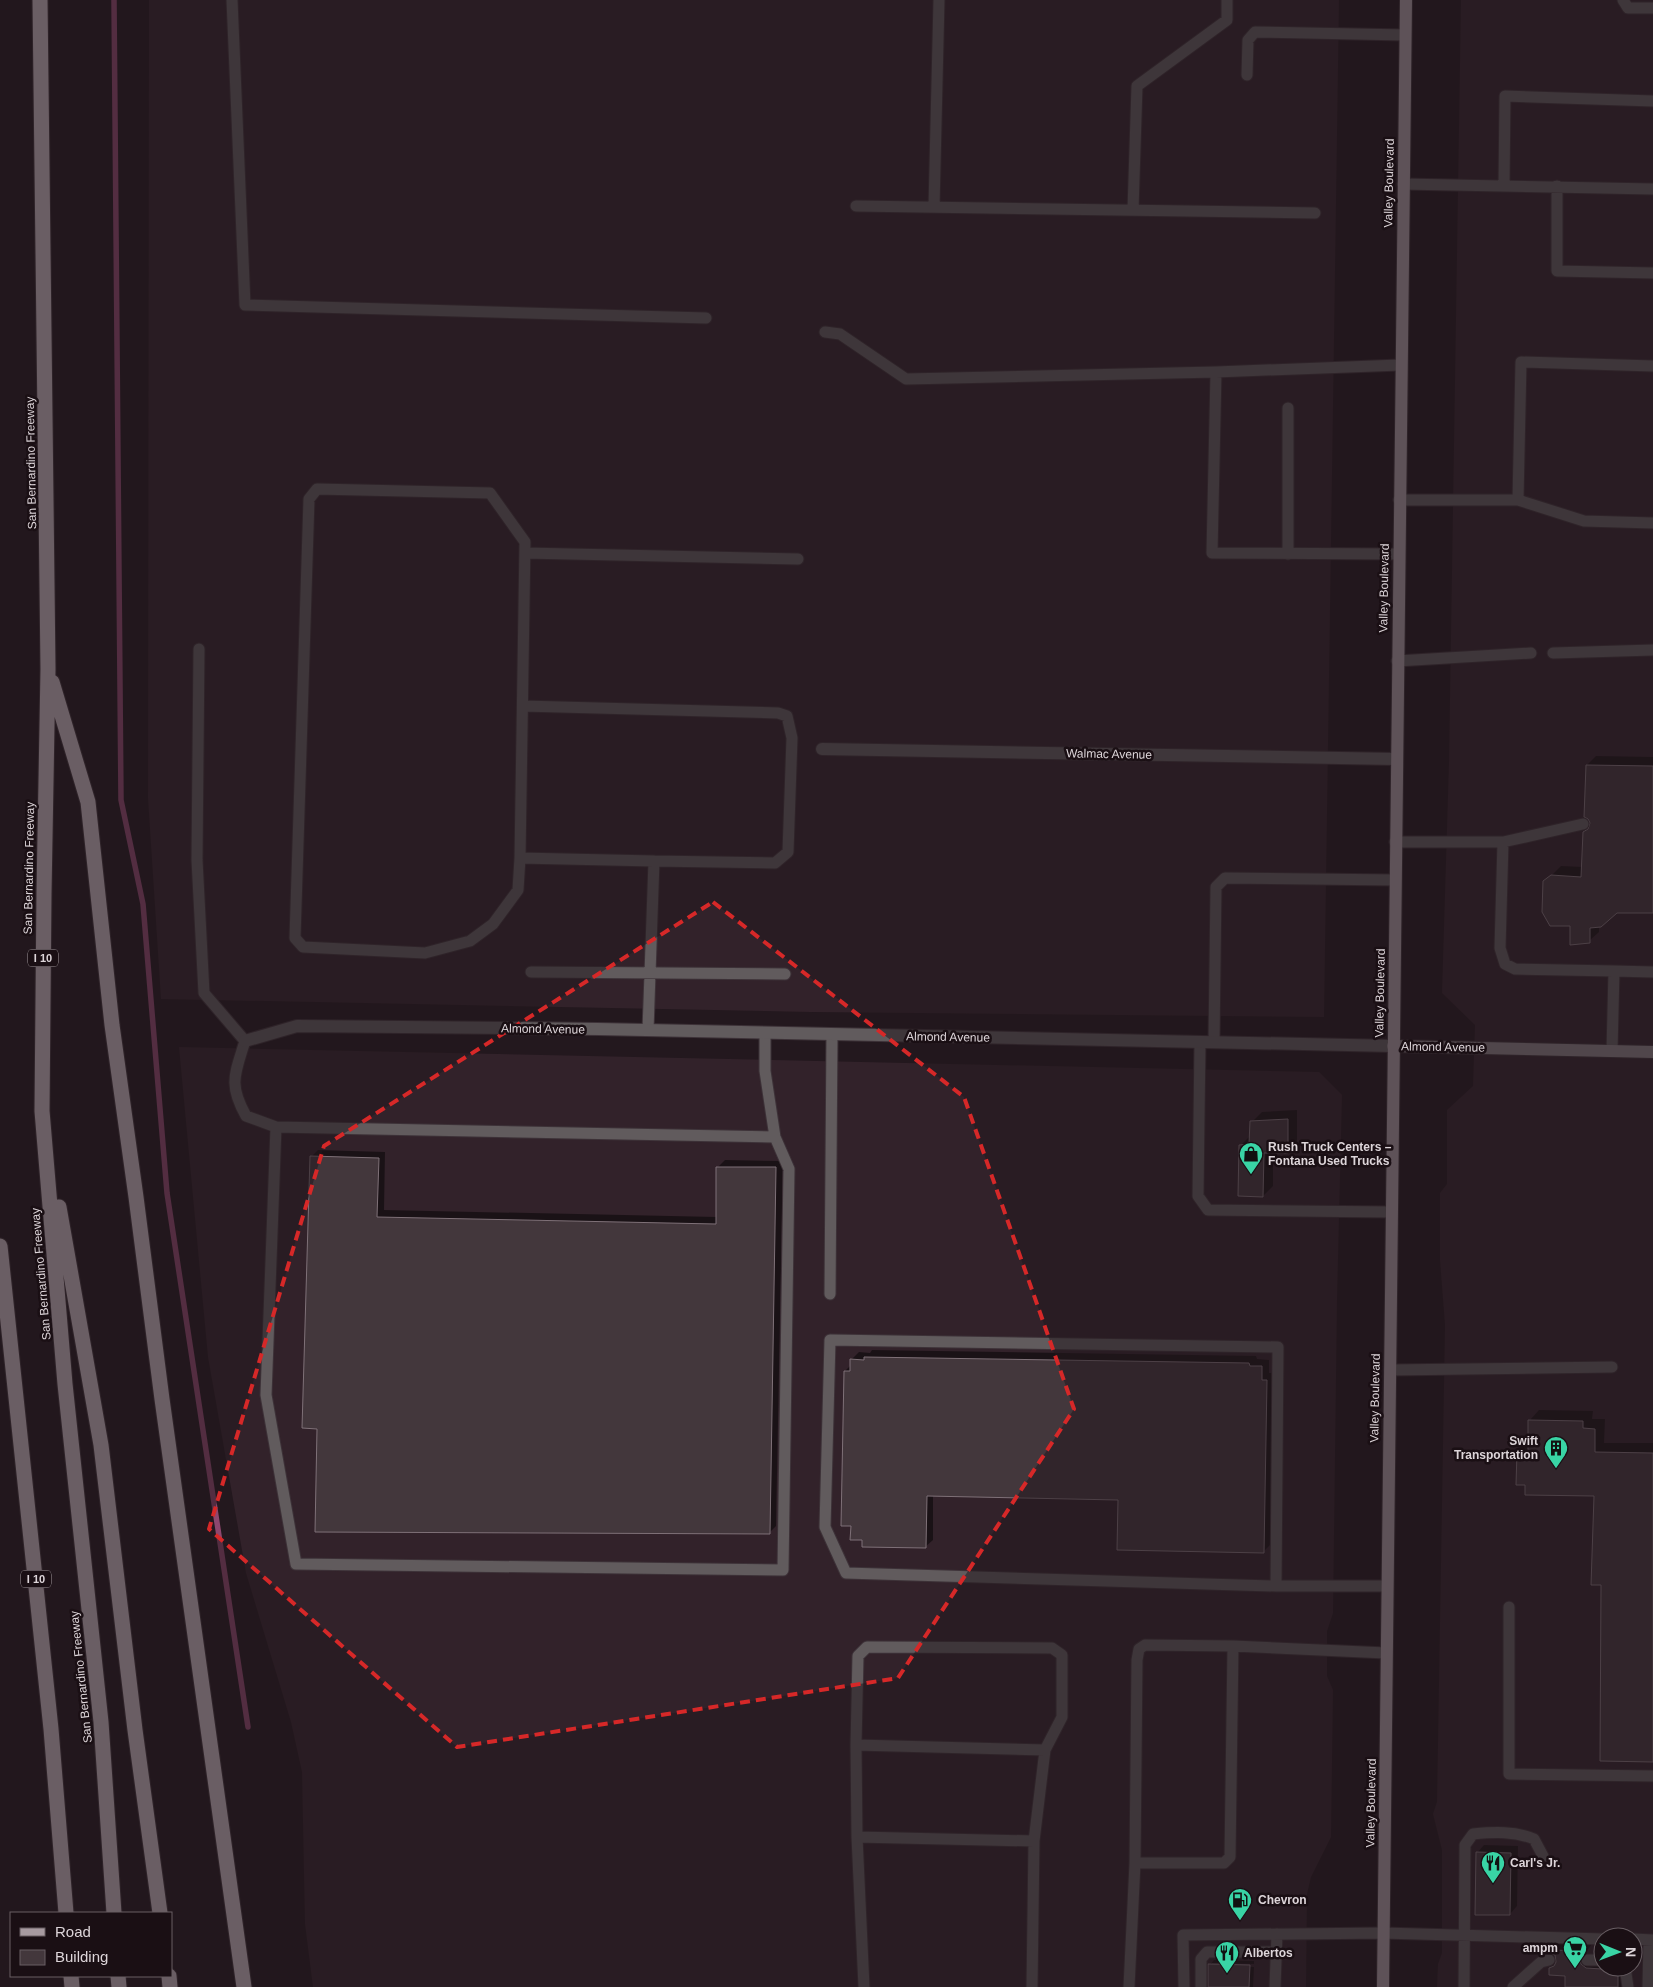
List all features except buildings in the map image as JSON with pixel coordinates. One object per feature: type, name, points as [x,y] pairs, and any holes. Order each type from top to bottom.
[{"type":"highway","name":"San Bernardino Freeway","points":[[40,0],[48,669],[42,1111],[65,1384],[101,1722],[114,1912]]},
{"type":"highway","points":[[48,669],[88,802],[112,1025],[244,1987]]},
{"type":"highway","points":[[42,1111],[101,1445],[134,1730],[160,1912]]},
{"type":"highway","name":"I 10","points":[[0,1246],[51,1729],[66,1912]]},
{"type":"main road","name":"Valley Boulevard","points":[[1383,1987],[1400,365],[1406,0]]},
{"type":"street","name":"Walmac Avenue","points":[[822,749],[1396,759]]},
{"type":"street","name":"Almond Avenue","points":[[245,1041],[297,1026],[648,1030],[1653,1052]]},
{"type":"lane","points":[[232,0],[245,304],[706,318]]},
{"type":"lane","points":[[934,208],[939,0]]},
{"type":"lane","points":[[1133,210],[1137,86],[1227,20],[1227,0]]},
{"type":"lane","points":[[1622,0],[1628,8],[1653,8]]},
{"type":"lane","points":[[1247,75],[1248,40],[1255,32],[1405,35]]},
{"type":"lane","points":[[1504,185],[1505,96],[1653,101]]},
{"type":"lane","points":[[1403,184],[1653,189]]},
{"type":"lane","points":[[1557,186],[1557,271],[1653,273]]},
{"type":"lane","points":[[856,206],[1315,213]]},
{"type":"lane","points":[[825,332],[840,334],[906,379],[1216,372],[1400,365]]},
{"type":"lane","points":[[1518,500],[1521,362],[1653,366]]},
{"type":"lane","points":[[1216,372],[1212,553],[1398,554]]},
{"type":"lane","points":[[1288,408],[1288,554]]},
{"type":"lane","points":[[317,489],[490,493],[525,542],[523,706],[518,890],[493,924],[470,941],[425,953],[302,947],[295,938],[309,499],[317,489]]},
{"type":"lane","points":[[1399,500],[1518,500],[1584,521],[1653,523]]},
{"type":"lane","points":[[525,553],[798,559]]},
{"type":"lane","points":[[199,649],[197,860],[204,993],[245,1041],[234,1080],[238,1102],[246,1116],[276,1127],[774,1136]]},
{"type":"lane","points":[[1553,653],[1653,650]]},
{"type":"lane","points":[[1397,661],[1531,653]]},
{"type":"lane","points":[[520,858],[775,863],[788,852],[792,738],[787,716],[778,713],[523,706]]},
{"type":"lane","points":[[1395,842],[1503,842],[1583,824]]},
{"type":"lane","points":[[1503,842],[1500,948],[1506,964],[1515,969],[1653,972]]},
{"type":"lane","points":[[648,1030],[654,861]]},
{"type":"lane","points":[[1214,1042],[1216,887],[1225,878],[1395,880]]},
{"type":"lane","points":[[1612,1051],[1614,970]]},
{"type":"lane","points":[[532,972],[785,974]]},
{"type":"lane","points":[[276,1127],[266,1395],[296,1564],[783,1570],[789,1169],[774,1136],[765,1071],[765,1033]]},
{"type":"lane","points":[[830,1294],[832,1034]]},
{"type":"lane","points":[[1200,1042],[1198,1196],[1208,1210],[1391,1212]]},
{"type":"lane","points":[[1276,1586],[1278,1347],[830,1340],[824,1528],[846,1573],[1276,1586],[1387,1586]]},
{"type":"lane","points":[[1390,1370],[1612,1367]]},
{"type":"lane","points":[[1509,1607],[1509,1774],[1653,1776]]},
{"type":"lane","points":[[1129,1987],[1135,1863],[1137,1660],[1139,1649],[1145,1645],[1233,1646],[1386,1653]]},
{"type":"lane","points":[[1135,1863],[1224,1863],[1230,1857],[1233,1646]]},
{"type":"lane","points":[[864,1987],[857,1837],[856,1745],[858,1656],[867,1647],[1052,1648],[1062,1655],[1062,1717],[1045,1750],[1034,1841],[1032,1987]]},
{"type":"lane","points":[[856,1745],[1045,1750]]},
{"type":"lane","points":[[1464,1987],[1465,1845],[1473,1834],[1490,1832],[1522,1834],[1534,1839],[1543,1856]]},
{"type":"lane","points":[[857,1837],[1034,1841]]},
{"type":"lane","points":[[1184,1987],[1183,1934],[1384,1933],[1593,1939]]},
{"type":"lane","points":[[1275,1987],[1277,1934]]},
{"type":"lane","points":[[1648,1987],[1651,1940]]},
{"type":"lane","points":[[1201,1987],[1201,1959],[1207,1952],[1276,1952]]},
{"type":"lane","points":[[1513,1987],[1541,1962],[1549,1960]]},
{"type":"lane","points":[[1587,1960],[1593,1960]]},
{"type":"highlighted area","points":[[713,902],[964,1097],[1074,1409],[898,1678],[457,1747],[209,1529],[324,1146]]},
{"type":"shaded area","points":[[149,0],[1339,0],[1324,1017],[811,1012],[161,999],[148,798]]},
{"type":"shaded area","points":[[1461,0],[1653,0],[1653,1987],[1437,1987],[1438,1964],[1442,1953],[1442,1850],[1433,1814],[1437,1802],[1445,1325],[1440,1260],[1440,1193],[1447,1184],[1447,1110],[1473,1086],[1475,1025],[1442,993],[1449,762]]},
{"type":"shaded area","points":[[179,1047],[1319,1072],[1342,1095],[1333,1613],[1327,1631],[1327,1676],[1333,1690],[1331,1837],[1311,1877],[1307,1894],[1306,1987],[313,1987],[305,1924],[302,1772],[291,1722],[246,1573],[208,1357]]},
{"type":"waterway","points":[[114,0],[121,800],[143,904],[167,1193],[248,1727]]},
{"type":"place","name":"Rush Truck Centers – Fontana Used Trucks","points":[[1251,1175]]},
{"type":"place","name":"Swift Transportation","points":[[1556,1469]]},
{"type":"place","name":"Carl's Jr.","points":[[1493,1884]]},
{"type":"place","name":"Chevron","points":[[1240,1921]]},
{"type":"place","name":"ampm","points":[[1575,1969]]},
{"type":"place","name":"Albertos","points":[[1227,1974]]}]
